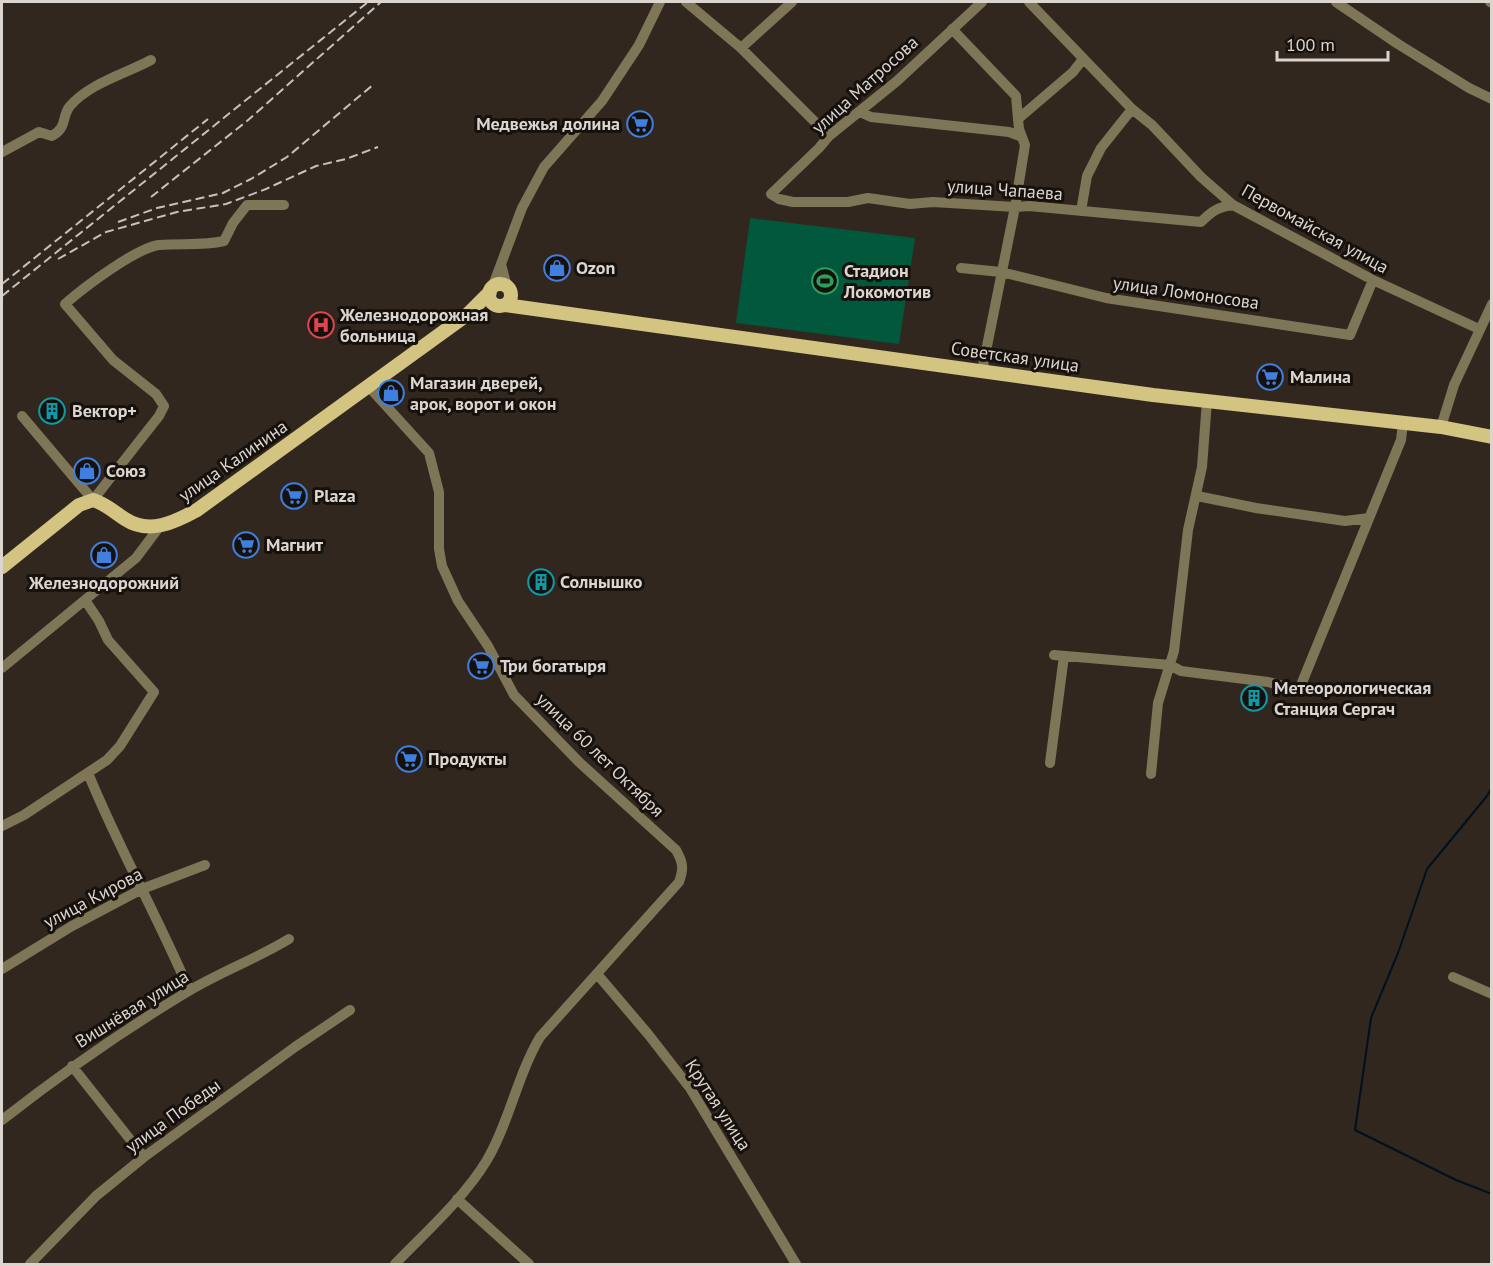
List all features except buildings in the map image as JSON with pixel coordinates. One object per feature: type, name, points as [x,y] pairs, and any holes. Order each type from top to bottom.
[{"type":"main road","points":[[500,284],[505,298],[468,314],[491,290],[500,284]]},
{"type":"main road","name":"Советская улица","points":[[505,298],[534,309],[1208,401],[1441,427],[1491,437]]},
{"type":"main road","name":"улица Калинина","points":[[160,526],[174,522],[197,510],[468,314]]},
{"type":"main road","points":[[2,567],[79,505],[93,500],[105,503],[127,521],[140,525],[160,526]]},
{"type":"street","points":[[491,290],[522,208],[544,167],[602,101],[639,45],[660,2]]},
{"type":"street","points":[[686,2],[741,48],[829,136]]},
{"type":"street","points":[[741,48],[792,2]]},
{"type":"street","name":"улица Матросова","points":[[771,194],[829,136],[897,81],[982,2]]},
{"type":"street","name":"Первомайская улица","points":[[1029,2],[1132,109],[1152,125],[1201,177],[1233,205],[1373,280],[1479,329]]},
{"type":"street","points":[[1336,2],[1416,55],[1491,99]]},
{"type":"street","points":[[952,29],[1016,96],[1019,129],[1025,145],[982,371]]},
{"type":"street","points":[[1018,119],[1073,72],[1083,59]]},
{"type":"street","points":[[2,152],[39,132],[52,136],[57,133],[64,126],[69,107],[95,87],[151,60]]},
{"type":"street","points":[[1082,211],[1087,176],[1101,148],[1132,109]]},
{"type":"street","points":[[860,112],[871,117],[1009,132],[1022,137]]},
{"type":"street","name":"улица Чапаева","points":[[771,194],[779,199],[793,202],[848,202],[868,198],[910,204],[933,201],[1029,206],[1202,222],[1213,210],[1233,205]]},
{"type":"street","points":[[22,416],[93,500],[159,416],[164,406],[156,394],[113,360],[65,304],[78,292],[132,257],[157,245],[212,244],[224,241],[233,223],[247,205],[284,205]]},
{"type":"street","points":[[501,264],[505,298]]},
{"type":"street","name":"улица Ломоносова","points":[[961,268],[1001,272],[1106,298],[1350,335],[1373,280]]},
{"type":"street","points":[[1441,427],[1454,385],[1491,304]]},
{"type":"street","name":"улица 60 лет Октября","points":[[368,386],[429,453],[439,492],[439,549],[442,566],[459,601],[488,646],[514,695],[579,762],[676,850],[682,860],[684,871],[679,882],[597,974]]},
{"type":"street","points":[[1151,774],[1158,703],[1177,632],[1188,530],[1202,467],[1208,401]]},
{"type":"street","points":[[1050,763],[1059,655],[1170,665],[1181,671],[1268,682],[1299,690],[1401,440],[1403,423]]},
{"type":"street","points":[[1197,496],[1256,508],[1345,521],[1369,518]]},
{"type":"street","points":[[2,668],[136,558],[160,526]]},
{"type":"street","points":[[2,826],[24,815],[107,760],[120,746],[154,692],[108,640],[85,600]]},
{"type":"street","points":[[88,773],[102,809],[189,990]]},
{"type":"street","name":"улица Кирова","points":[[2,969],[72,926],[142,889],[204,865]]},
{"type":"street","name":"Вишнёвая улица","points":[[2,1120],[72,1066],[189,990],[267,953],[289,939]]},
{"type":"street","points":[[395,1264],[457,1199],[486,1162],[497,1141],[529,1056],[540,1037],[597,974]]},
{"type":"street","name":"Крутая улица","points":[[597,974],[690,1088],[796,1264]]},
{"type":"street","points":[[1453,977],[1491,994]]},
{"type":"street","name":"улица Победы","points":[[30,1264],[96,1196],[144,1157],[295,1047],[350,1010]]},
{"type":"street","points":[[72,1066],[144,1157]]},
{"type":"street","points":[[457,1199],[529,1264]]},
{"type":"green space","name":"Стадион Локомотив","points":[[750,218],[915,238],[899,344],[736,323]]},
{"type":"waterway","points":[[1492,787],[1427,869],[1398,953],[1371,1018],[1355,1130],[1456,1180],[1492,1194]]},
{"type":"railway","points":[[2,296],[368,2]]},
{"type":"railway","points":[[151,197],[247,121],[381,2]]},
{"type":"railway","points":[[118,222],[157,208],[223,193],[251,179],[287,157],[374,84]]},
{"type":"railway","points":[[2,284],[208,119]]},
{"type":"railway","points":[[58,259],[106,232],[177,212],[226,204],[316,166],[346,159],[378,147]]},
{"type":"place","name":"Медвежья долина","points":[[640,124]]},
{"type":"place","name":"Ozon","points":[[557,268]]},
{"type":"place","name":"Стадион Локомотив","points":[[825,281]]},
{"type":"place","name":"Железнодорожная больница","points":[[321,325]]},
{"type":"place","name":"Малина","points":[[1270,377]]},
{"type":"place","name":"Магазин дверей, арок, ворот и окон","points":[[391,393]]},
{"type":"place","name":"Вектор+","points":[[52,411]]},
{"type":"place","name":"Союз","points":[[87,471]]},
{"type":"place","name":"Plaza","points":[[294,496]]},
{"type":"place","name":"Магнит","points":[[246,545]]},
{"type":"place","name":"Железнодорожний","points":[[104,555]]},
{"type":"place","name":"Солнышко","points":[[541,582]]},
{"type":"place","name":"Три богатыря","points":[[481,666]]},
{"type":"place","name":"Метеорологическая Станция Сергач","points":[[1254,698]]},
{"type":"place","name":"Продукты","points":[[409,759]]}]
